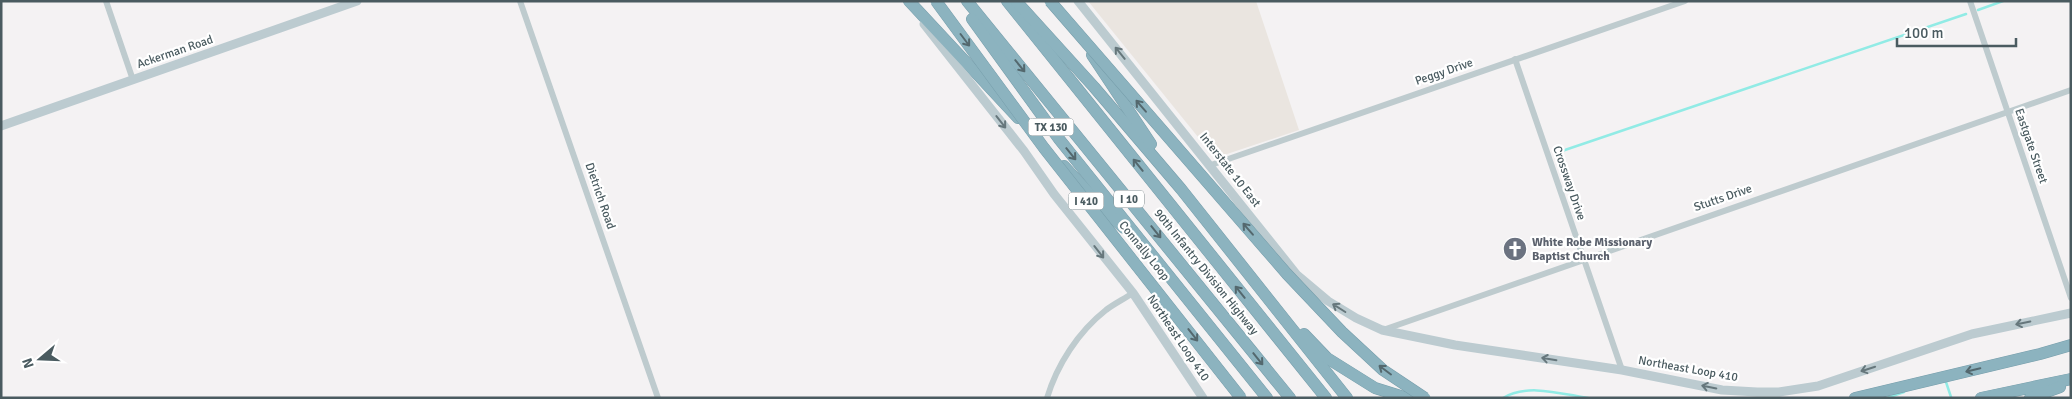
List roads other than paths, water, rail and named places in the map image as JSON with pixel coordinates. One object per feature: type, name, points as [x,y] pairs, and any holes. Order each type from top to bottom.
[{"type":"highway","points":[[908,1],[1108,214],[1148,249]]},
{"type":"highway","name":"Connally Loop","points":[[936,1],[1044,148],[1241,398]]},
{"type":"highway","name":"TX 130","points":[[960,1],[1059,139],[1266,398]]},
{"type":"highway","name":"90th Infantry Division Highway","points":[[967,1],[1290,398]]},
{"type":"highway","name":"90th Infantry Division Highway","points":[[1007,1],[1326,398]]},
{"type":"highway","points":[[1016,1],[1094,87],[1182,189],[1346,398]]},
{"type":"highway","points":[[1050,1],[1300,289],[1383,370],[1425,398]]},
{"type":"highway","points":[[1058,1],[1122,101],[1182,189]]},
{"type":"highway","points":[[1258,284],[1327,358],[1375,388],[1407,398]]},
{"type":"highway","points":[[1855,398],[2071,345]]},
{"type":"highway","points":[[1981,398],[2071,381]]},
{"type":"highway","points":[[2030,398],[2071,381]]},
{"type":"main road","name":"Ackerman Road","points":[[1,126],[357,1]]},
{"type":"main road","points":[[908,1],[1024,151],[1054,194],[1132,293]]},
{"type":"main road","name":"Interstate 10 East","points":[[1078,1],[1297,275],[1328,301],[1356,318],[1382,330]]},
{"type":"main road","name":"Northeast Loop 410","points":[[1132,293],[1203,398]]},
{"type":"main road","name":"Northeast Loop 410","points":[[1382,330],[1455,345],[1622,370],[1722,390],[1779,392],[1818,386],[1972,334],[2071,313]]},
{"type":"street","points":[[106,1],[133,80]]},
{"type":"street","name":"Dietrich Road","points":[[520,1],[658,398]]},
{"type":"street","name":"Peggy Drive","points":[[1211,165],[1685,1]]},
{"type":"street","name":"Eastgate Street","points":[[1970,1],[2071,298]]},
{"type":"street","name":"Crossway Drive","points":[[1515,59],[1622,370]]},
{"type":"street","name":"Stutts Drive","points":[[1382,330],[1583,258],[2071,90]]},
{"type":"street","points":[[1047,398],[1062,362],[1077,340],[1106,310],[1132,293]]},
{"type":"waterway","points":[[1978,10],[2003,1]]},
{"type":"waterway","points":[[1559,152],[1966,14]]},
{"type":"waterway","points":[[1945,379],[1951,397]]},
{"type":"waterway","points":[[1503,398],[1523,391],[1534,390],[1588,398]]},
{"type":"waterway","points":[[1887,398],[1904,392]]},
{"type":"place","name":"White Robe Missionary Baptist Church","points":[[1515,249]]}]
